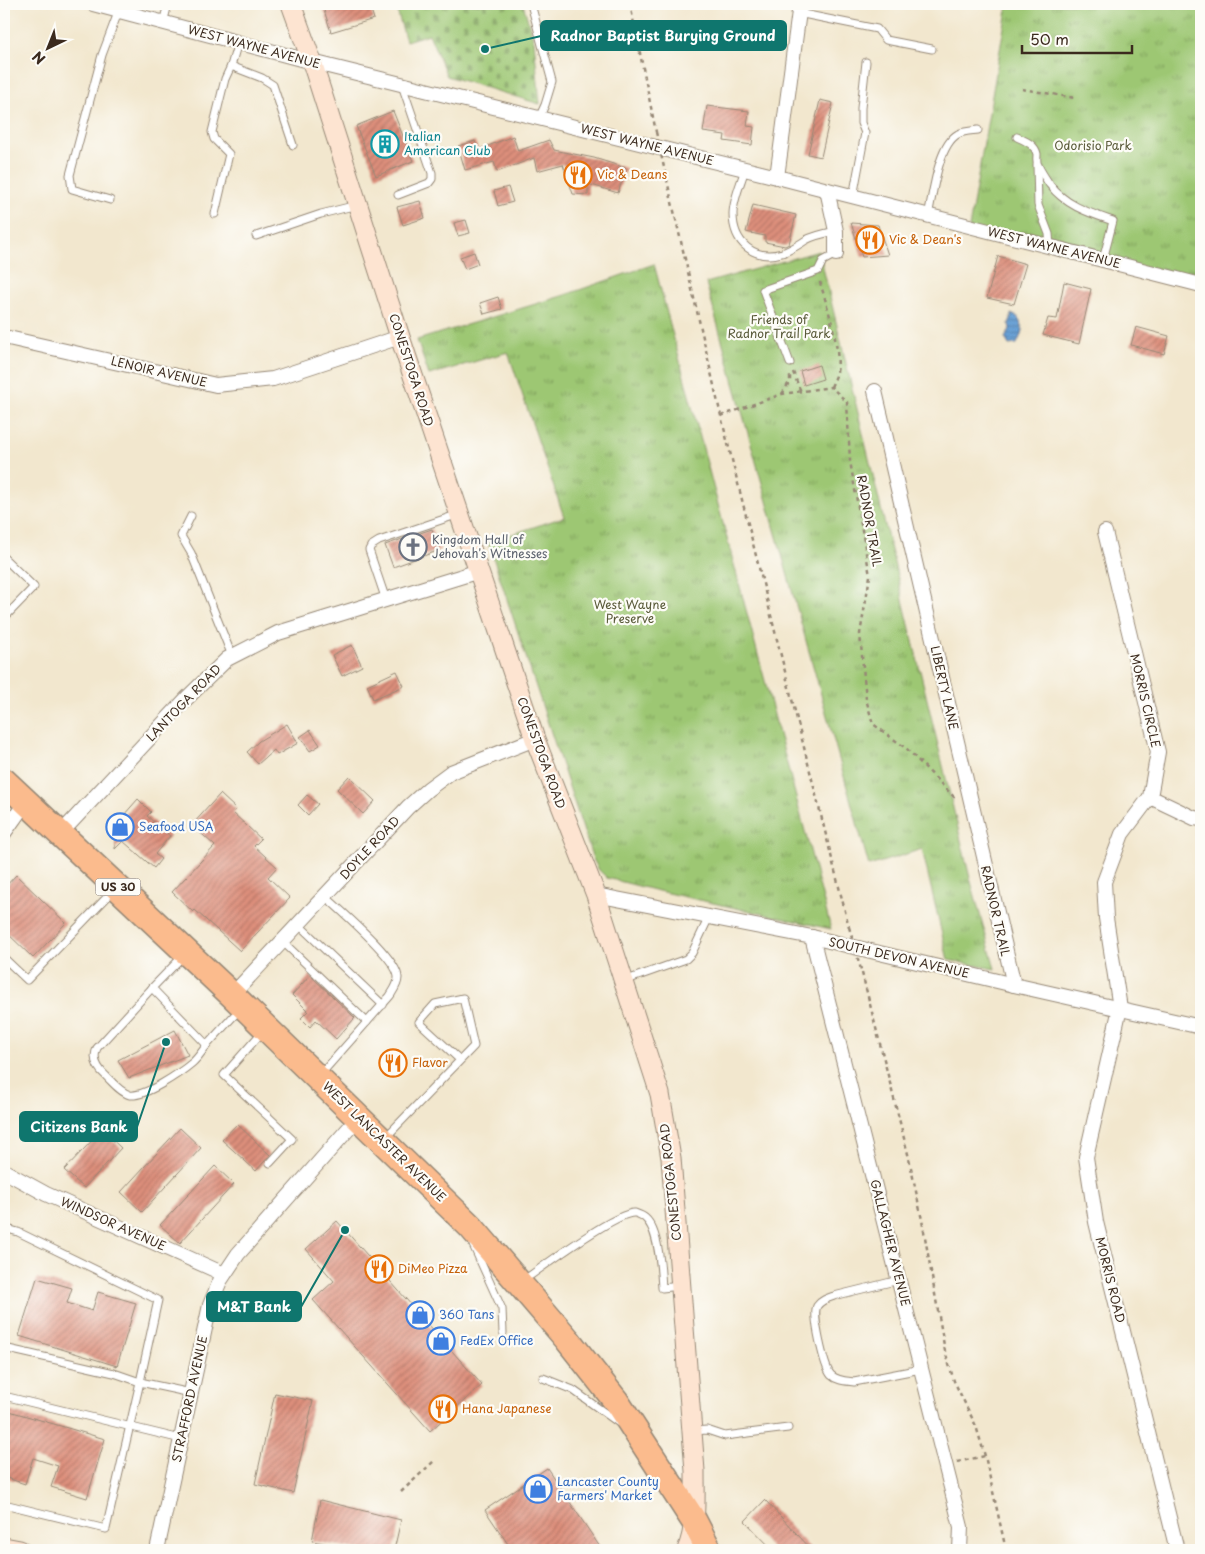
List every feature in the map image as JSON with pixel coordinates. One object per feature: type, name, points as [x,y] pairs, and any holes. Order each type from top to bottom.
[{"type":"highway","name":"WEST LANCASTER AVENUE","points":[[4,781],[118,886],[460,1217],[519,1284],[616,1401],[694,1521],[709,1550]]},
{"type":"main road","name":"CONESTOGA ROAD","points":[[291,4],[312,62],[400,337],[534,739],[596,895],[660,1094],[671,1158],[695,1471],[694,1521],[692,1540],[687,1550]]},
{"type":"main road","points":[[4,1547],[20,1550]]},
{"type":"street","name":"WEST WAYNE AVENUE","points":[[93,4],[312,62],[777,177],[1201,285]]},
{"type":"street","points":[[777,177],[799,8]]},
{"type":"street","points":[[827,190],[836,231],[836,254]]},
{"type":"street","name":"LENOIR AVENUE","points":[[4,337],[216,385],[273,379],[400,337]]},
{"type":"street","name":"LIBERTY LANE","points":[[875,391],[1014,986]]},
{"type":"street","name":"MORRIS CIRCLE","points":[[1104,532],[1158,752],[1150,797],[1122,834],[1104,882],[1106,918],[1120,1008]]},
{"type":"street","name":"LANTOGA ROAD","points":[[61,834],[188,696],[227,659],[278,633],[479,572]]},
{"type":"street","name":"DOYLE ROAD","points":[[237,1000],[282,941],[408,807],[428,789],[451,772],[534,739]]},
{"type":"street","points":[[1150,797],[1194,818],[1201,819]]},
{"type":"street","points":[[4,834],[26,802]]},
{"type":"street","name":"SOUTH DEVON AVENUE","points":[[596,895],[812,938],[1014,986],[1201,1027]]},
{"type":"street","name":"GALLAGHER AVENUE","points":[[812,938],[961,1527],[960,1550]]},
{"type":"street","name":"MORRIS ROAD","points":[[1120,1008],[1086,1157],[1096,1222],[1177,1550]]},
{"type":"street","name":"STRAFFORD AVENUE","points":[[157,1550],[210,1305],[220,1281],[238,1254],[358,1118]]},
{"type":"street","name":"WINDSOR AVENUE","points":[[4,1171],[46,1194],[224,1274]]},
{"type":"lane","points":[[164,23],[168,4]]},
{"type":"lane","points":[[531,4],[552,82],[539,118]]},
{"type":"lane","points":[[799,8],[877,29],[886,40],[932,49]]},
{"type":"lane","points":[[110,200],[72,189],[70,175],[102,55],[118,10]]},
{"type":"lane","points":[[215,214],[230,154],[214,139],[212,132],[225,79],[232,66],[238,42]]},
{"type":"lane","points":[[853,197],[865,133],[861,123],[861,108],[866,62]]},
{"type":"lane","points":[[232,66],[262,78],[273,85],[293,145]]},
{"type":"lane","points":[[398,195],[429,183],[432,179],[432,174],[402,84]]},
{"type":"lane","points":[[928,216],[940,159],[947,144],[959,133],[978,130]]},
{"type":"lane","points":[[1017,137],[1030,143],[1036,152],[1038,206],[1049,234],[1050,247]]},
{"type":"lane","points":[[1037,164],[1050,186],[1063,199],[1076,208],[1113,221],[1103,260]]},
{"type":"lane","points":[[745,169],[733,215],[738,238],[751,250],[772,254],[781,253],[793,249],[814,236],[836,231]]},
{"type":"lane","points":[[256,236],[321,214],[358,204]]},
{"type":"lane","points":[[790,366],[763,290],[818,271],[823,261],[836,254]]},
{"type":"lane","points":[[386,600],[369,550],[371,546],[378,541],[460,514]]},
{"type":"lane","points":[[191,516],[181,536],[191,552],[232,656]]},
{"type":"lane","points":[[4,558],[34,587],[4,618]]},
{"type":"lane","points":[[4,958],[27,980],[118,886]]},
{"type":"lane","points":[[317,1078],[383,1005],[396,987],[398,978],[396,970],[386,955],[325,896]]},
{"type":"lane","points":[[624,981],[686,960],[692,953],[709,917]]},
{"type":"lane","points":[[298,924],[383,1005]]},
{"type":"lane","points":[[282,941],[368,1022]]},
{"type":"lane","points":[[186,952],[97,1048],[95,1059],[102,1072],[128,1094],[148,1091],[191,1064],[207,1045],[237,1000]]},
{"type":"lane","points":[[152,988],[207,1045]]},
{"type":"lane","points":[[382,1141],[474,1046],[464,998],[435,1004],[419,1022],[460,1060]]},
{"type":"lane","points":[[266,1028],[224,1075],[292,1139],[270,1163]]},
{"type":"lane","points":[[519,1284],[561,1253],[620,1217],[635,1213],[645,1217],[651,1226],[660,1256],[662,1288],[681,1286]]},
{"type":"lane","points":[[460,1217],[502,1308],[503,1333]]},
{"type":"lane","points":[[4,1228],[18,1232],[158,1300],[106,1529],[4,1504]]},
{"type":"lane","points":[[660,1256],[679,1255]]},
{"type":"lane","points":[[899,1280],[834,1296],[825,1299],[818,1306],[815,1314],[824,1360],[832,1376],[842,1381],[854,1382],[922,1368]]},
{"type":"lane","points":[[4,1348],[191,1393]]},
{"type":"lane","points":[[543,1378],[573,1390],[640,1438]]},
{"type":"lane","points":[[4,1396],[182,1439]]},
{"type":"lane","points":[[692,1431],[707,1430],[725,1436],[788,1428]]},
{"type":"path","points":[[630,4],[656,132],[721,416],[909,1158],[945,1351],[954,1382],[976,1426],[985,1456],[1006,1550]]},
{"type":"path","points":[[1022,89],[1075,98]]},
{"type":"path","points":[[721,416],[782,394],[831,387],[837,372],[836,352],[832,322],[818,271]]},
{"type":"path","points":[[782,394],[790,381],[790,366]]},
{"type":"path","points":[[790,366],[801,392]]},
{"type":"path","name":"RADNOR TRAIL","points":[[831,387],[847,402],[850,461],[870,576],[860,634],[866,699],[873,724],[907,750],[961,803]]},
{"type":"path","points":[[946,1465],[985,1456]]},
{"type":"path","points":[[401,1492],[434,1461]]},
{"type":"green space","points":[[395,4],[523,4],[534,41],[540,104],[447,76],[429,34],[406,41]]},
{"type":"green space","name":"Odorisio Park","points":[[1008,4],[1201,4],[1201,285],[969,228]]},
{"type":"green space","name":"Friends of Radnor Trail Park","points":[[819,251],[970,878],[995,969],[948,960],[922,849],[869,866],[706,283]]},
{"type":"green space","name":"West Wayne Preserve","points":[[654,264],[831,929],[654,890],[607,878],[599,870],[593,859],[488,542],[564,517],[508,352],[429,375],[417,340],[562,296]]},
{"type":"water","points":[[1011,314],[1018,317],[1023,330],[1017,344],[1009,345],[1005,338],[1010,329]]},
{"type":"building","points":[[322,4],[369,4],[374,19],[331,32]]},
{"type":"building","points":[[820,100],[833,103],[821,157],[808,154]]},
{"type":"building","points":[[707,106],[749,111],[747,126],[754,127],[752,145],[724,141],[725,135],[703,132]]},
{"type":"building","name":"Italian American Club","points":[[393,111],[413,161],[376,176],[356,126]]},
{"type":"building","points":[[513,136],[518,151],[549,140],[554,150],[594,158],[626,168],[618,193],[588,184],[588,195],[573,194],[563,164],[537,171],[534,158],[497,172],[494,162],[465,170],[458,146],[475,141],[478,150]]},
{"type":"building","points":[[508,187],[513,202],[498,206],[494,191]]},
{"type":"building","points":[[420,201],[425,218],[403,225],[397,207]]},
{"type":"building","points":[[753,205],[796,215],[789,244],[785,246],[765,242],[765,236],[746,232]]},
{"type":"building","points":[[466,220],[470,233],[458,236],[454,223]]},
{"type":"building","name":"Vic & Dean's","points":[[851,223],[878,225],[888,255],[862,257]]},
{"type":"building","points":[[474,252],[478,264],[465,269],[460,257]]},
{"type":"building","points":[[998,256],[1026,264],[1014,304],[987,298]]},
{"type":"building","points":[[1064,282],[1091,289],[1079,344],[1043,335],[1048,318],[1057,319]]},
{"type":"building","points":[[498,297],[502,309],[484,314],[480,303]]},
{"type":"building","points":[[1136,327],[1169,336],[1164,354],[1131,345]]},
{"type":"building","points":[[819,365],[823,379],[804,385],[800,371]]},
{"type":"building","name":"Kingdom Hall of Jehovah's Witnesses","points":[[432,529],[440,550],[393,567],[385,545]]},
{"type":"building","points":[[352,645],[362,666],[342,676],[332,655]]},
{"type":"building","points":[[397,671],[404,686],[373,699],[367,685]]},
{"type":"building","points":[[287,724],[298,743],[277,755],[274,750],[258,764],[247,752],[259,741]]},
{"type":"building","points":[[310,730],[320,745],[310,751],[300,737]]},
{"type":"building","points":[[349,776],[375,801],[363,814],[337,789]]},
{"type":"building","points":[[220,794],[236,809],[233,813],[261,839],[254,846],[277,867],[268,877],[290,898],[240,951],[172,892],[215,846],[192,825]]},
{"type":"building","points":[[307,795],[318,804],[308,815],[298,805]]},
{"type":"building","points":[[138,799],[151,812],[147,816],[170,836],[155,854],[161,859],[154,868],[123,841],[115,849],[116,824]]},
{"type":"building","points":[[16,875],[66,923],[33,958],[4,930],[4,888]]},
{"type":"building","points":[[310,975],[355,1018],[336,1039],[316,1020],[310,1027],[301,1018],[308,1011],[292,995]]},
{"type":"building","points":[[175,1030],[188,1055],[129,1078],[118,1060]]},
{"type":"building","points":[[237,1124],[270,1155],[256,1171],[222,1140]]},
{"type":"building","points":[[180,1128],[201,1148],[142,1212],[121,1192]]},
{"type":"building","points":[[102,1130],[121,1148],[84,1188],[64,1170]]},
{"type":"building","points":[[215,1166],[234,1184],[180,1243],[160,1225]]},
{"type":"building","points":[[337,1221],[482,1385],[430,1431],[313,1300],[334,1281],[306,1249]]},
{"type":"building","points":[[37,1278],[72,1288],[67,1303],[92,1311],[98,1292],[136,1303],[117,1366],[19,1336]]},
{"type":"building","points":[[275,1393],[313,1401],[293,1493],[255,1484]]},
{"type":"building","points":[[6,1410],[105,1439],[87,1498],[51,1487],[58,1466],[33,1458],[25,1484],[4,1477],[4,1418]]},
{"type":"building","name":"Lancaster County Farmers' Market","points":[[547,1468],[602,1550],[512,1550],[485,1510]]},
{"type":"building","points":[[320,1500],[401,1520],[394,1550],[361,1550],[312,1541]]},
{"type":"building","points":[[765,1500],[812,1550],[773,1550],[745,1521]]},
{"type":"place","name":"Radnor Baptist Burying Ground","points":[[485,49]]},
{"type":"place","name":"Italian American Club","points":[[385,144]]},
{"type":"place","name":"Vic & Deans","points":[[578,175]]},
{"type":"place","name":"Vic & Dean's","points":[[870,240]]},
{"type":"place","name":"Kingdom Hall of Jehovah's Witnesses","points":[[413,547]]},
{"type":"place","name":"Seafood USA","points":[[120,827]]},
{"type":"place","name":"Citizens Bank","points":[[166,1042]]},
{"type":"place","name":"Flavor","points":[[393,1063]]},
{"type":"place","name":"M&T Bank","points":[[345,1230]]},
{"type":"place","name":"DiMeo Pizza","points":[[379,1269]]},
{"type":"place","name":"360 Tans","points":[[420,1315]]},
{"type":"place","name":"FedEx Office","points":[[441,1341]]},
{"type":"place","name":"Hana Japanese","points":[[443,1409]]},
{"type":"place","name":"Lancaster County Farmers' Market","points":[[538,1489]]}]
